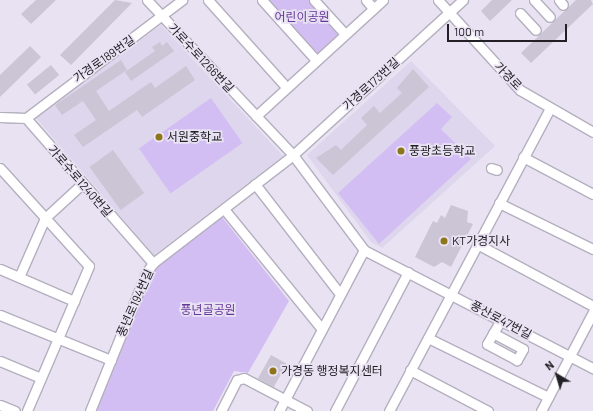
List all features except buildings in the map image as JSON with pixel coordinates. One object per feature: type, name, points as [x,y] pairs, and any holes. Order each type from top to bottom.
[{"type":"street","name":"가로수로1266번길","points":[[147,0],[293,155]]},
{"type":"street","name":"가경로189번길","points":[[26,118],[163,17],[182,0]]},
{"type":"street","points":[[208,0],[286,87]]},
{"type":"street","points":[[262,0],[316,60]]},
{"type":"street","points":[[314,0],[345,34]]},
{"type":"street","points":[[366,0],[374,8]]},
{"type":"street","points":[[256,116],[382,0]]},
{"type":"street","name":"가경로","points":[[438,0],[520,90],[593,132]]},
{"type":"street","name":"가경로173번길","points":[[293,155],[463,0]]},
{"type":"street","points":[[534,0],[550,17]]},
{"type":"street","points":[[520,13],[536,30]]},
{"type":"street","points":[[391,410],[410,370],[550,108]]},
{"type":"street","points":[[0,116],[26,118]]},
{"type":"street","name":"가로수로1240번길","points":[[26,118],[82,184],[153,263]]},
{"type":"street","name":"풍년로194번길","points":[[90,411],[146,273],[153,263],[293,155]]},
{"type":"street","name":"풍산로47번길","points":[[293,155],[364,250],[593,368]]},
{"type":"street","points":[[524,157],[593,194]]},
{"type":"street","points":[[0,168],[89,266],[27,411]]},
{"type":"street","points":[[19,278],[45,218],[82,184]]},
{"type":"street","points":[[255,184],[340,294]]},
{"type":"street","points":[[499,203],[593,249]]},
{"type":"street","points":[[224,209],[322,329]]},
{"type":"street","points":[[477,244],[593,306]]},
{"type":"street","points":[[279,411],[364,250]]},
{"type":"street","points":[[0,269],[74,301]]},
{"type":"street","points":[[335,411],[408,272]]},
{"type":"street","points":[[541,411],[593,312]]},
{"type":"street","points":[[0,316],[111,360]]},
{"type":"street","points":[[493,334],[501,320]]},
{"type":"street","points":[[428,338],[548,398]]},
{"type":"street","points":[[0,361],[41,378]]},
{"type":"street","points":[[410,370],[488,411]]},
{"type":"street","points":[[221,411],[237,380],[244,378],[307,411]]},
{"type":"street","points":[[0,405],[15,411]]},
{"type":"shaded area","name":"서원중학교","points":[[161,25],[283,156],[154,255],[36,118]]},
{"type":"shaded area","name":"풍광초등학교","points":[[411,61],[495,146],[382,248],[371,242],[307,155]]},
{"type":"green space","name":"어린이공원","points":[[265,0],[309,0],[337,31],[337,36],[318,54],[313,54]]},
{"type":"green space","points":[[211,98],[243,143],[170,194],[139,148]]},
{"type":"green space","points":[[437,103],[452,117],[441,129],[471,159],[379,244],[338,193]]},
{"type":"green space","name":"풍년골공원","points":[[222,217],[289,301],[248,373],[234,371],[213,411],[95,411],[150,276],[157,266]]},
{"type":"place","name":"서원중학교","points":[[159,137]]},
{"type":"place","name":"풍광초등학교","points":[[401,151]]},
{"type":"place","name":"KT가경지사","points":[[444,241]]},
{"type":"place","name":"가경동 행정복지센터","points":[[273,371]]}]
